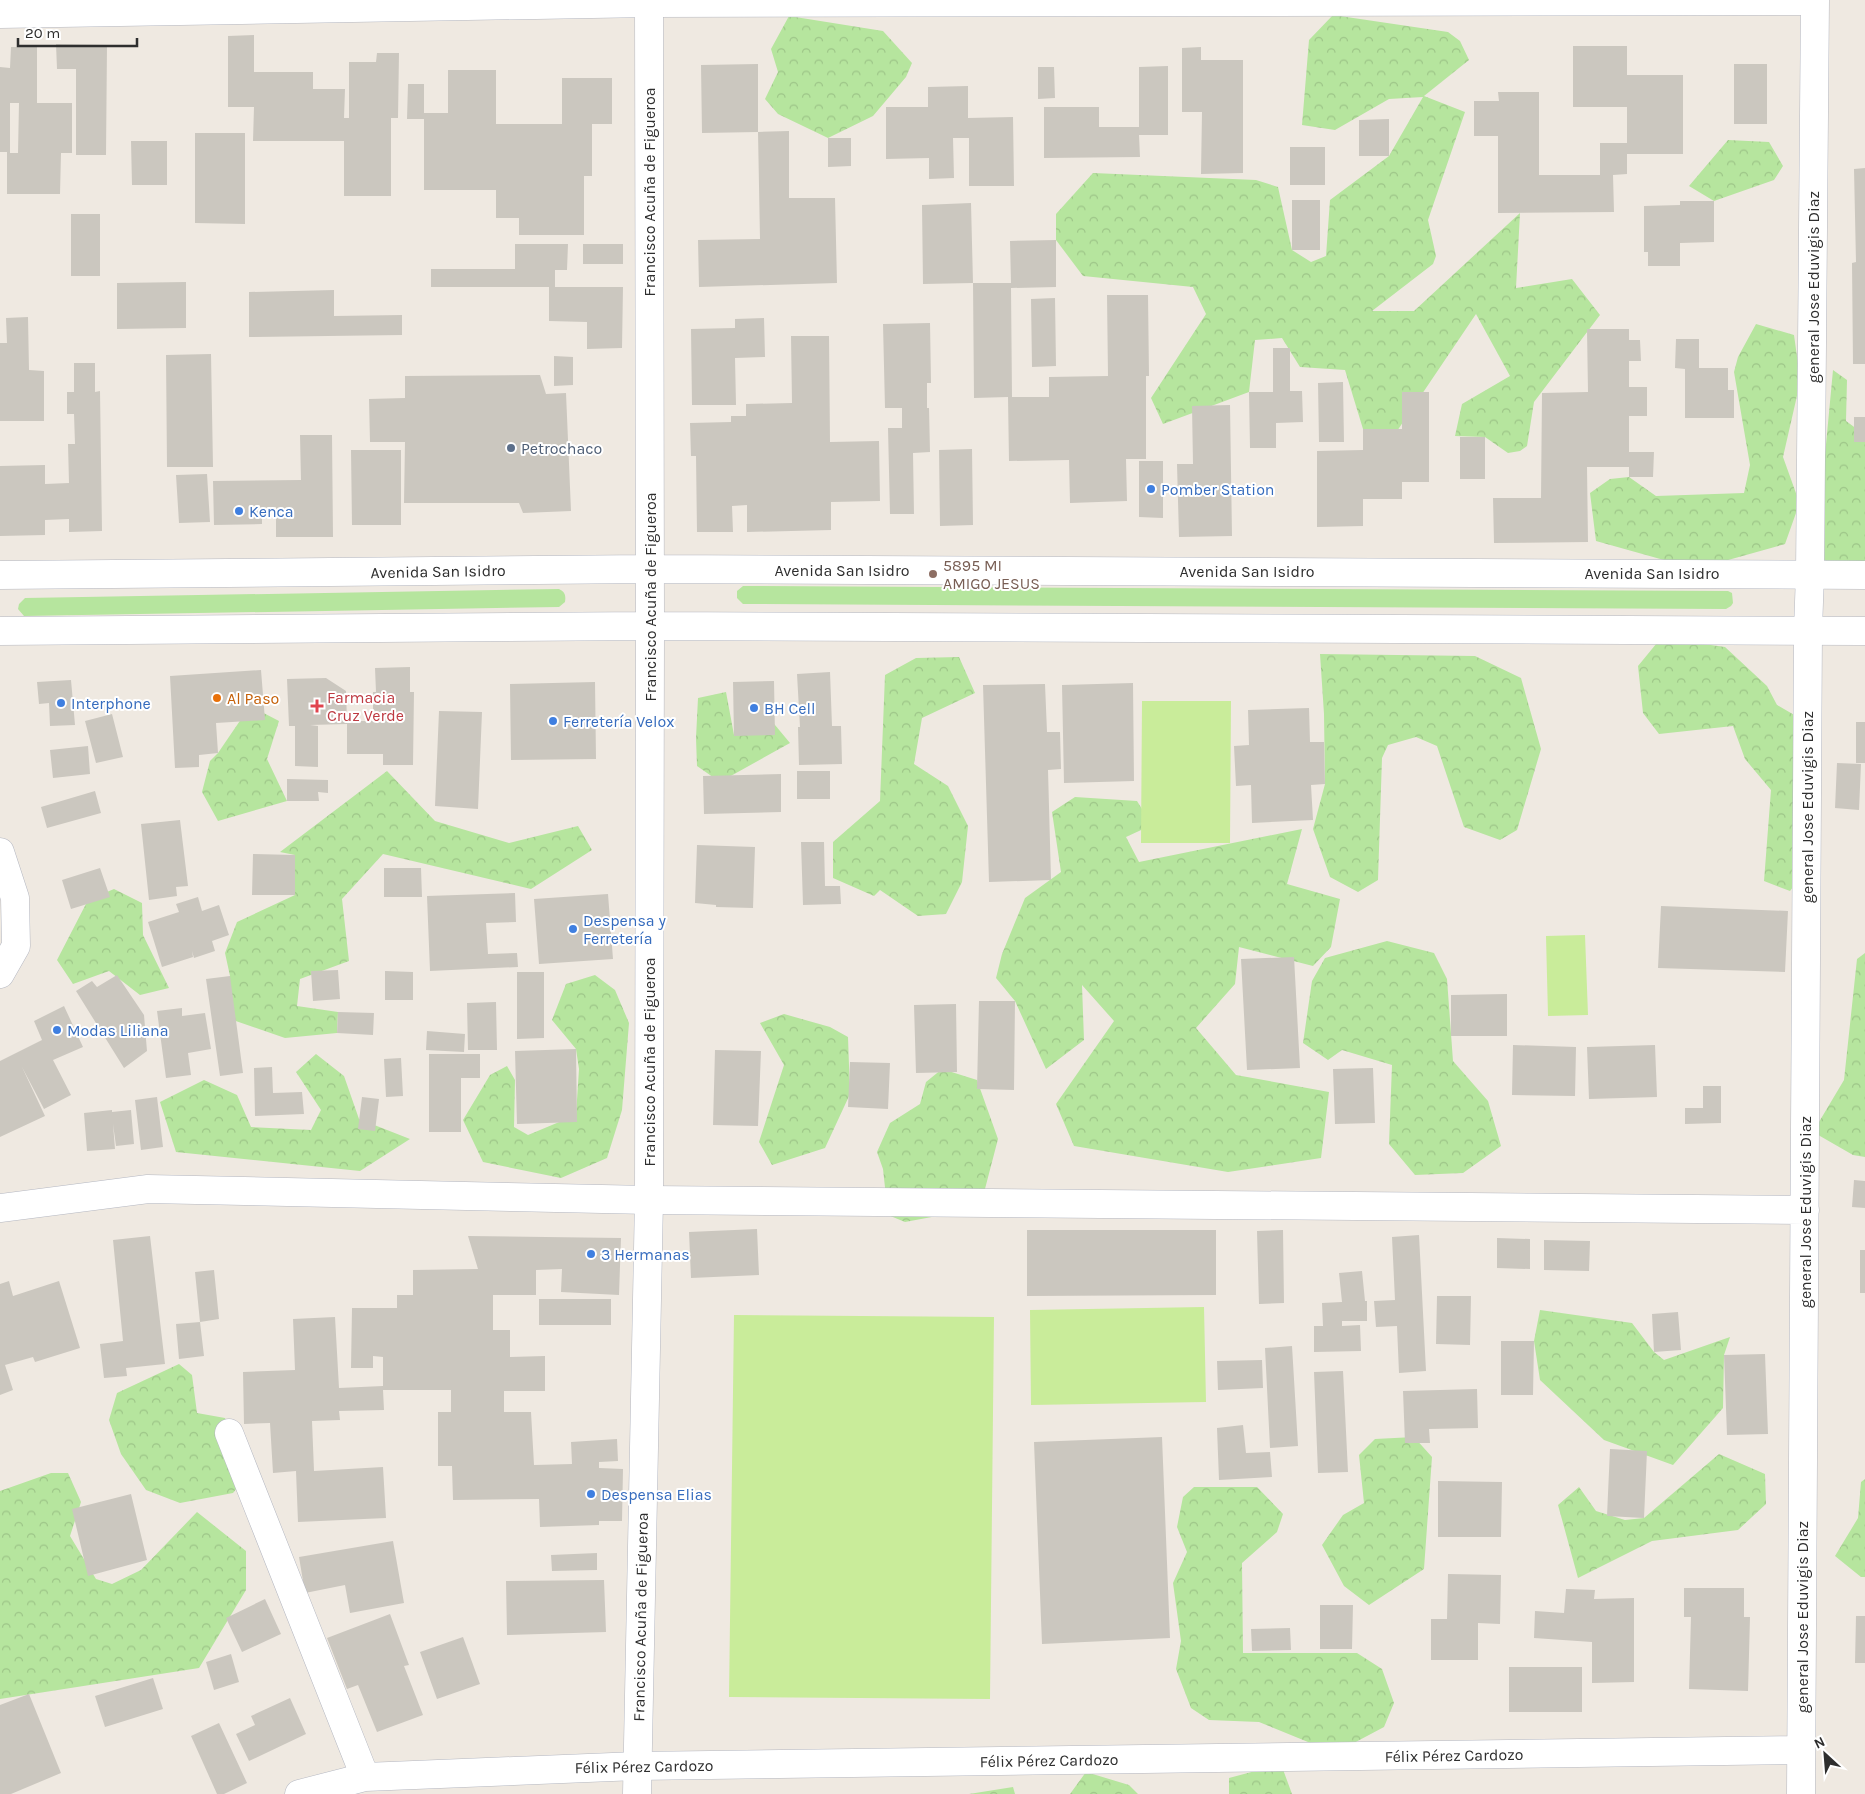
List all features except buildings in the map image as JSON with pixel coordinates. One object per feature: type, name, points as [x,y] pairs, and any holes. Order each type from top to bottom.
[{"type":"street","points":[[0,14],[649,2],[1815,1]]},
{"type":"street","name":"general Jose Eduvigis Diaz","points":[[1801,1794],[1808,630],[1815,1]]},
{"type":"street","name":"Francisco Acuña de Figueroa","points":[[637,1794],[649,1200],[649,2]]},
{"type":"street","name":"Avenida San Isidro","points":[[0,575],[650,569],[1865,575]]},
{"type":"street","points":[[0,631],[650,626],[1865,631]]},
{"type":"street","points":[[0,852],[15,898],[16,946],[0,974]]},
{"type":"street","points":[[0,1208],[148,1189],[649,1200],[1805,1210]]},
{"type":"street","points":[[229,1433],[365,1777]]},
{"type":"street","name":"Félix Pérez Cardozo","points":[[299,1794],[365,1777],[638,1766],[1801,1750]]},
{"type":"green space","points":[[1333,15],[1448,32],[1460,41],[1469,60],[1424,96],[1465,112],[1428,220],[1436,256],[1433,264],[1372,311],[1414,311],[1520,213],[1516,288],[1572,279],[1600,315],[1534,402],[1527,446],[1520,451],[1508,453],[1485,437],[1455,436],[1462,404],[1510,376],[1476,314],[1397,431],[1363,429],[1345,370],[1300,367],[1282,338],[1255,340],[1249,392],[1163,424],[1151,398],[1206,314],[1193,287],[1083,276],[1056,240],[1056,214],[1093,173],[1256,180],[1278,187],[1292,250],[1311,262],[1326,256],[1330,200],[1389,156],[1423,97],[1389,99],[1335,130],[1302,125],[1309,40]]},
{"type":"green space","points":[[789,16],[883,31],[912,63],[906,77],[873,116],[828,138],[778,114],[765,99],[778,72],[771,49]]},
{"type":"green space","points":[[1728,140],[1769,142],[1783,166],[1774,180],[1714,201],[1689,186]]},
{"type":"green space","points":[[1756,324],[1794,335],[1799,371],[1799,387],[1783,457],[1797,496],[1796,513],[1785,544],[1696,569],[1596,541],[1590,493],[1610,479],[1629,477],[1656,496],[1744,493],[1750,465],[1734,372],[1738,357]]},
{"type":"green space","points":[[1833,370],[1847,380],[1846,421],[1865,435],[1865,579],[1822,559],[1817,540]]},
{"type":"green space","points":[[743,586],[1728,591],[1732,593],[1733,603],[1726,609],[743,604],[737,598],[737,591]]},
{"type":"green space","points":[[559,589],[564,593],[565,602],[559,607],[24,616],[18,609],[19,604],[25,598]]},
{"type":"green space","points":[[1661,638],[1725,647],[1767,686],[1777,705],[1796,716],[1804,873],[1790,891],[1764,881],[1771,790],[1745,759],[1733,726],[1659,734],[1643,713],[1638,666]]},
{"type":"green space","points":[[1320,654],[1475,656],[1521,678],[1541,749],[1517,830],[1500,840],[1464,827],[1437,746],[1416,737],[1388,745],[1382,758],[1378,880],[1358,892],[1330,877],[1313,829],[1325,784],[1324,714]]},
{"type":"green space","points":[[959,657],[975,693],[922,718],[914,764],[948,786],[968,826],[962,882],[946,914],[918,916],[880,890],[874,896],[833,878],[833,842],[880,801],[885,675],[916,658]]},
{"type":"green space","points":[[726,692],[734,735],[770,719],[790,743],[720,782],[697,766],[698,698]]},
{"type":"green space","points":[[1142,701],[1231,701],[1230,843],[1141,843]]},
{"type":"green space","points":[[250,706],[279,721],[267,759],[287,801],[218,821],[202,792],[210,761],[218,753]]},
{"type":"green space","points":[[387,771],[435,821],[509,843],[578,826],[592,850],[531,889],[383,854],[342,899],[349,961],[300,979],[297,1006],[338,1012],[337,1033],[285,1038],[230,1019],[230,976],[225,953],[237,922],[295,895],[295,855],[280,852]]},
{"type":"green space","points":[[1075,797],[1137,801],[1152,825],[1126,837],[1139,862],[1302,829],[1287,884],[1340,899],[1331,947],[1313,966],[1239,947],[1235,984],[1196,1028],[1236,1075],[1329,1092],[1321,1158],[1228,1172],[1074,1146],[1056,1104],[1114,1021],[1082,985],[1084,1040],[1046,1069],[1015,1001],[996,978],[1002,954],[1025,898],[1061,872],[1052,812]]},
{"type":"green space","points":[[114,889],[142,903],[143,935],[169,988],[140,995],[109,971],[73,984],[57,960],[88,900]]},
{"type":"green space","points":[[1585,935],[1588,1015],[1548,1016],[1546,936]]},
{"type":"green space","points":[[1387,941],[1434,953],[1447,979],[1453,1061],[1488,1101],[1501,1146],[1463,1173],[1415,1175],[1389,1144],[1392,1065],[1342,1050],[1328,1060],[1303,1043],[1312,981],[1325,958]]},
{"type":"green space","points":[[1865,953],[1865,1157],[1853,1155],[1813,1132],[1844,1080],[1857,959]]},
{"type":"green space","points":[[595,975],[615,990],[629,1023],[622,1110],[607,1158],[561,1178],[483,1162],[463,1120],[490,1075],[507,1066],[515,1080],[514,1127],[528,1135],[576,1115],[579,1069],[576,1049],[552,1020],[566,984]]},
{"type":"green space","points":[[784,1014],[830,1027],[848,1037],[850,1094],[825,1148],[772,1165],[759,1142],[784,1065],[760,1023]]},
{"type":"green space","points":[[316,1054],[344,1076],[359,1119],[410,1139],[360,1171],[176,1152],[160,1102],[204,1080],[237,1095],[251,1127],[311,1130],[321,1110],[296,1072]]},
{"type":"green space","points":[[942,1069],[977,1080],[998,1139],[980,1208],[905,1222],[888,1215],[883,1169],[877,1152],[890,1123],[920,1104],[926,1082]]},
{"type":"green space","points":[[1204,1307],[1206,1402],[1031,1405],[1030,1310]]},
{"type":"green space","points":[[1540,1310],[1632,1323],[1654,1352],[1664,1360],[1730,1337],[1724,1355],[1723,1408],[1673,1465],[1604,1440],[1540,1380],[1534,1341]]},
{"type":"green space","points":[[734,1315],[994,1317],[990,1699],[729,1697]]},
{"type":"green space","points":[[179,1364],[192,1375],[197,1413],[225,1418],[251,1470],[233,1493],[180,1503],[146,1490],[121,1454],[109,1420],[117,1393]]},
{"type":"green space","points":[[1414,1437],[1432,1457],[1424,1569],[1369,1605],[1344,1586],[1322,1545],[1343,1515],[1364,1503],[1359,1455],[1375,1439]]},
{"type":"green space","points":[[1719,1454],[1765,1474],[1766,1504],[1738,1530],[1652,1541],[1578,1578],[1558,1505],[1579,1487],[1596,1511],[1625,1520],[1644,1518]]},
{"type":"green space","points":[[51,1473],[68,1473],[81,1502],[70,1536],[96,1579],[112,1584],[141,1570],[197,1512],[246,1551],[246,1590],[199,1668],[0,1699],[0,1491]]},
{"type":"green space","points":[[1865,1479],[1865,1577],[1861,1577],[1835,1556],[1858,1518],[1861,1482]]},
{"type":"green space","points":[[1194,1487],[1257,1487],[1283,1514],[1277,1532],[1242,1563],[1243,1653],[1357,1653],[1382,1669],[1394,1703],[1384,1727],[1335,1753],[1259,1722],[1209,1720],[1191,1708],[1176,1669],[1181,1641],[1173,1583],[1187,1552],[1177,1527],[1183,1497]]},
{"type":"green space","points":[[1281,1764],[1292,1794],[1229,1794],[1229,1778]]},
{"type":"green space","points":[[1086,1772],[1129,1785],[1138,1794],[1070,1794]]},
{"type":"green space","points":[[1013,1787],[1015,1794],[969,1794]]},
{"type":"place","name":"Petrochaco","points":[[511,448]]},
{"type":"place","name":"Pomber Station","points":[[1151,489]]},
{"type":"place","name":"Kenca","points":[[239,511]]},
{"type":"place","name":"5895 MI AMIGO JESUS","points":[[933,574]]},
{"type":"place","name":"Al Paso","points":[[217,698]]},
{"type":"place","name":"Interphone","points":[[61,703]]},
{"type":"place","name":"Farmacia Cruz Verde","points":[[317,706]]},
{"type":"place","name":"BH Cell","points":[[754,708]]},
{"type":"place","name":"Ferretería Velox","points":[[553,721]]},
{"type":"place","name":"Despensa y Ferretería","points":[[573,929]]},
{"type":"place","name":"Modas Liliana","points":[[57,1030]]},
{"type":"place","name":"3 Hermanas","points":[[591,1254]]},
{"type":"place","name":"Despensa Elias","points":[[591,1494]]}]
